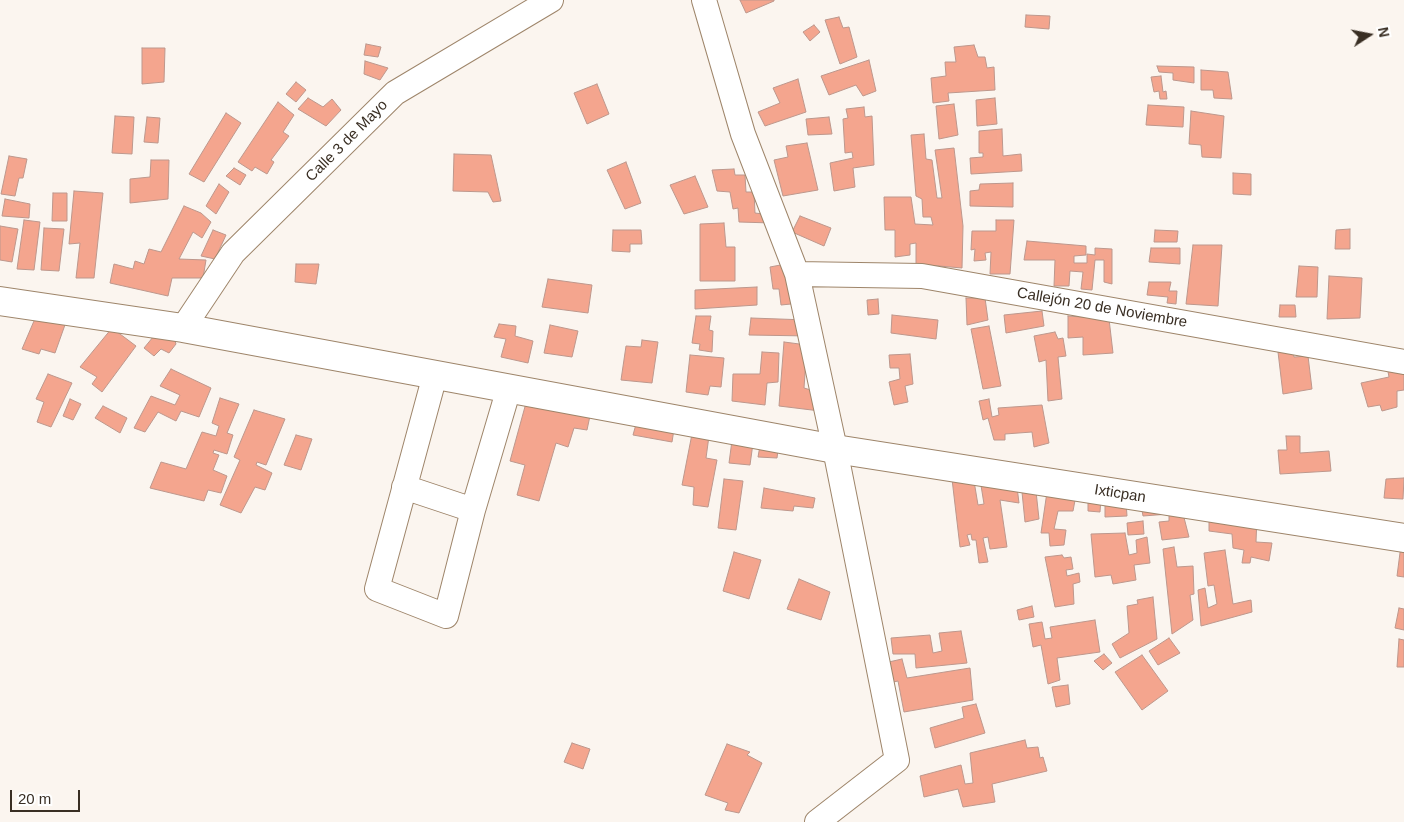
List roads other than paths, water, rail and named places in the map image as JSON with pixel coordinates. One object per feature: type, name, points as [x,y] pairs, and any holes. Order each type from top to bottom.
[{"type":"main road","name":"Ixticpan","points":[[0,301],[183,328],[835,449],[1404,538]]},
{"type":"street","name":"Calle 3 de Mayo","points":[[183,328],[233,253],[396,93],[551,0]]},
{"type":"street","points":[[704,0],[743,134],[798,274],[897,760],[817,822]]},
{"type":"street","name":"Callejón 20 de Noviembre","points":[[798,274],[922,276],[1404,362]]},
{"type":"street","points":[[434,375],[377,589],[446,616],[473,510],[509,388]]},
{"type":"street","points":[[404,487],[473,510]]}]
